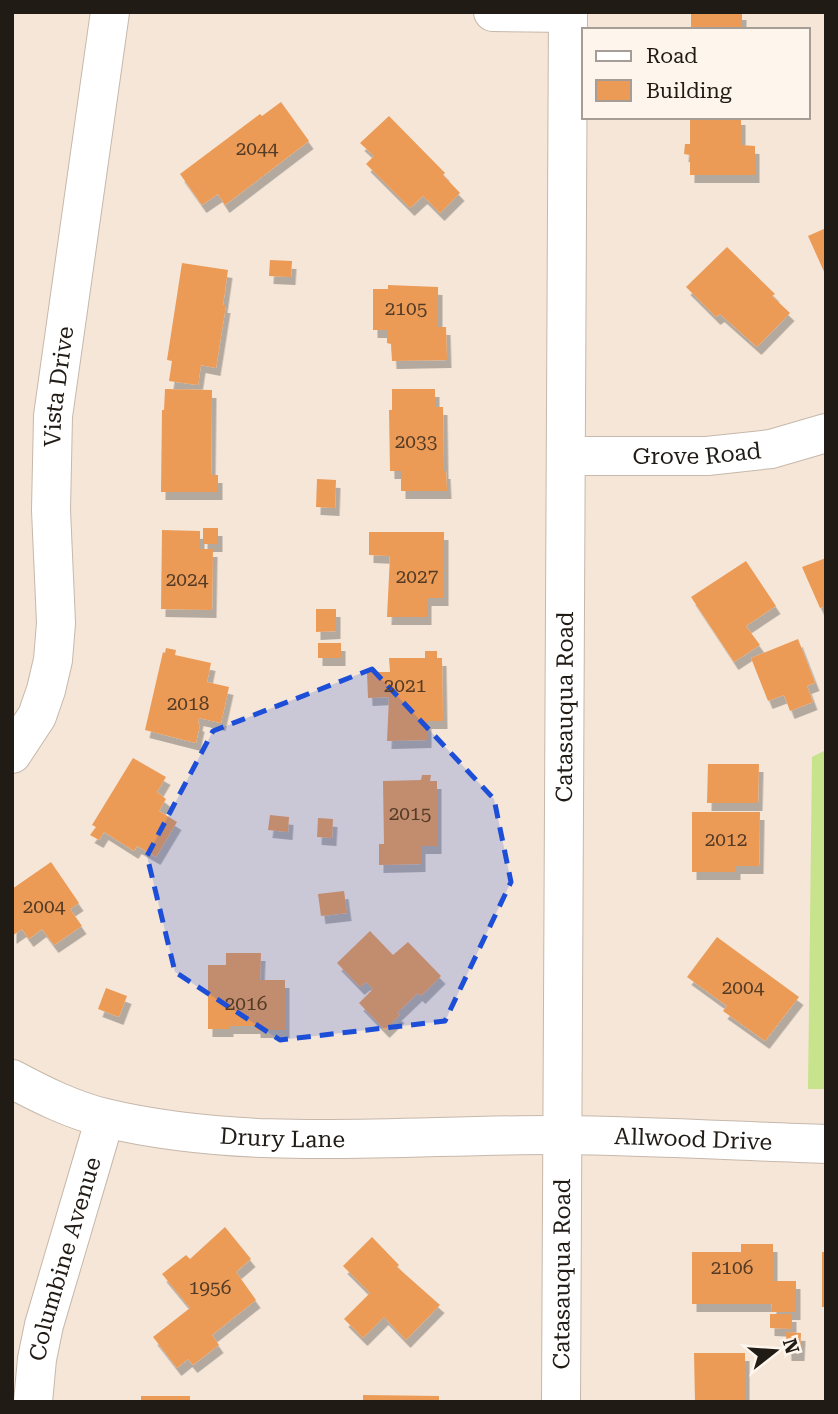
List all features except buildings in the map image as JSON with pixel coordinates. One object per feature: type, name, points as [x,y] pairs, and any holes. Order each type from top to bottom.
[{"type":"street","name":"Vista Drive","points":[[12,754],[37,716],[53,660],[56,623],[51,510],[53,416],[110,12]]},
{"type":"street","points":[[493,12],[568,13]]},
{"type":"street","name":"Catasauqua Road","points":[[561,1402],[568,13]]},
{"type":"street","name":"Grove Road","points":[[566,457],[706,456],[771,449],[826,433]]},
{"type":"street","name":"Drury Lane","points":[[12,1079],[43,1095],[105,1118],[207,1135],[321,1138],[561,1135]]},
{"type":"street","name":"Columbine Avenue","points":[[33,1402],[37,1359],[44,1325],[105,1118]]},
{"type":"street","name":"Allwood Drive","points":[[561,1135],[826,1144]]},
{"type":"highlighted area","points":[[372,669],[494,799],[511,882],[445,1021],[280,1040],[175,972],[147,856],[213,731]]},
{"type":"green space","points":[[826,750],[826,1089],[808,1089],[812,757]]}]
